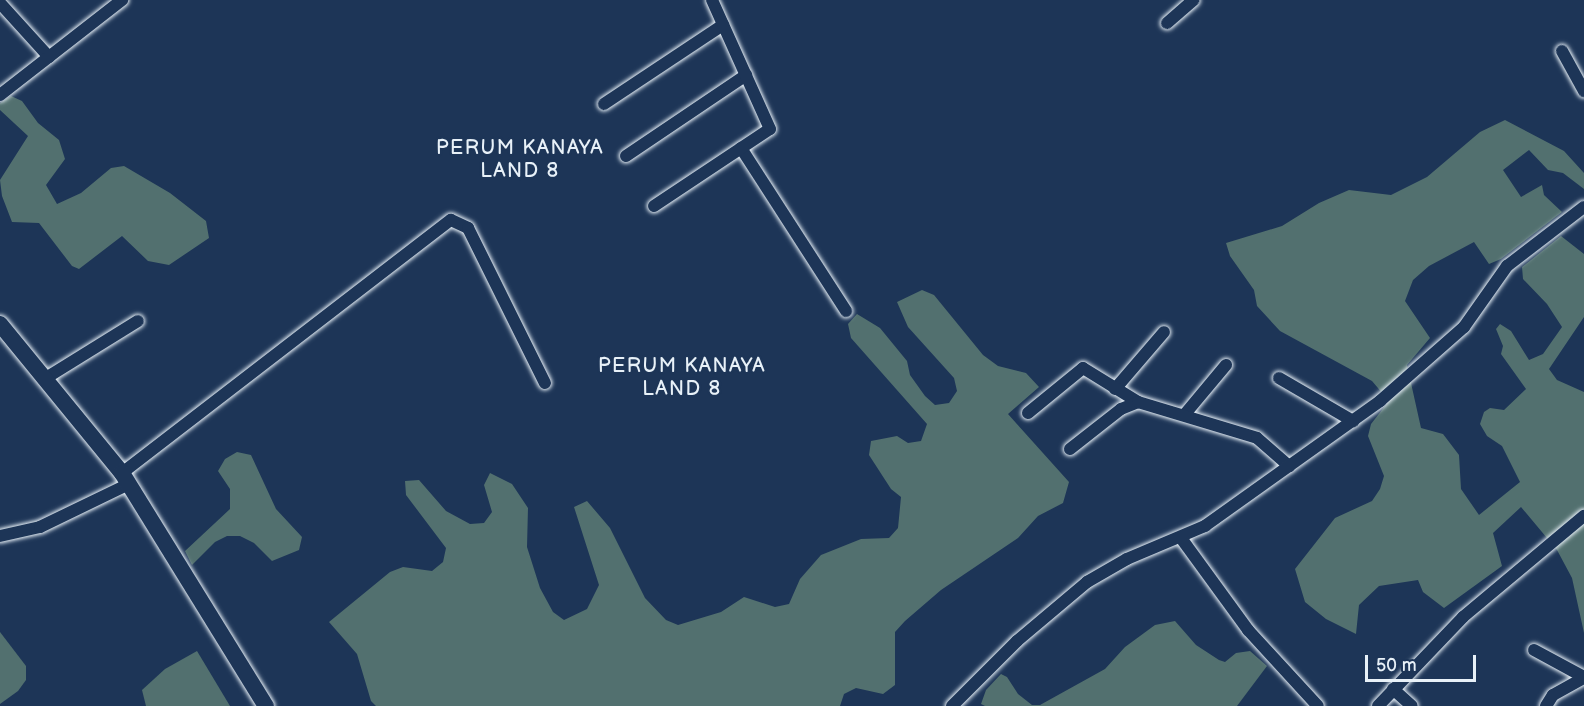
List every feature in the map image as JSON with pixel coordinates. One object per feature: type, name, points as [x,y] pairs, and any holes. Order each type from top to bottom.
[{"type":"main road","points":[[0,324],[126,478],[266,706]]},
{"type":"street","points":[[0,95],[122,0]]},
{"type":"street","points":[[654,206],[770,129],[712,0]]},
{"type":"street","points":[[1167,23],[1193,0]]},
{"type":"street","points":[[0,3],[49,57]]},
{"type":"street","points":[[604,104],[723,25]]},
{"type":"street","points":[[1562,51],[1584,91]]},
{"type":"street","points":[[626,156],[746,75]]},
{"type":"street","points":[[741,148],[846,311]]},
{"type":"street","points":[[952,706],[1017,641],[1087,582],[1127,559],[1205,526],[1353,421],[1451,341],[1507,266],[1584,207]]},
{"type":"street","points":[[0,536],[40,527],[126,478],[451,220],[468,228],[545,383]]},
{"type":"street","points":[[46,378],[138,321]]},
{"type":"street","points":[[1115,389],[1164,332]]},
{"type":"street","points":[[1185,414],[1226,365]]},
{"type":"street","points":[[1028,413],[1083,368],[1138,402],[1185,414],[1257,438],[1290,466]]},
{"type":"street","points":[[1279,378],[1353,421]]},
{"type":"street","points":[[1070,449],[1121,409],[1138,402]]},
{"type":"street","points":[[1378,706],[1490,593],[1584,516]]},
{"type":"street","points":[[1181,538],[1248,630],[1318,706]]},
{"type":"street","points":[[1534,650],[1584,678]]},
{"type":"street","points":[[1546,706],[1553,694],[1584,678]]},
{"type":"street","points":[[1393,689],[1412,706]]},
{"type":"green space","points":[[11,96],[22,101],[38,123],[59,140],[65,159],[46,185],[57,204],[81,193],[111,168],[124,166],[170,193],[206,221],[209,238],[169,265],[148,261],[122,236],[79,269],[72,266],[39,223],[12,222],[2,196],[0,180],[28,136],[0,110],[0,103]]},
{"type":"green space","points":[[1505,120],[1564,151],[1584,173],[1584,189],[1563,173],[1548,170],[1529,150],[1503,170],[1521,197],[1542,185],[1544,195],[1562,212],[1501,259],[1489,264],[1474,242],[1429,266],[1413,280],[1405,301],[1430,338],[1407,365],[1421,428],[1443,434],[1459,455],[1461,489],[1479,515],[1520,482],[1502,446],[1487,436],[1480,424],[1484,412],[1490,408],[1504,410],[1526,389],[1501,354],[1503,346],[1496,329],[1500,324],[1511,331],[1529,360],[1543,354],[1562,327],[1547,304],[1523,279],[1522,267],[1561,236],[1584,254],[1584,317],[1549,369],[1557,380],[1584,392],[1584,633],[1572,578],[1557,550],[1521,507],[1493,533],[1502,566],[1444,608],[1423,592],[1418,580],[1379,586],[1359,605],[1356,634],[1326,619],[1305,602],[1295,569],[1335,518],[1372,501],[1380,489],[1384,476],[1368,436],[1371,424],[1389,401],[1372,381],[1280,331],[1257,306],[1254,290],[1230,256],[1226,243],[1282,226],[1319,203],[1349,190],[1391,195],[1427,177],[1480,132]]},
{"type":"green space","points":[[922,290],[934,295],[983,355],[998,366],[1026,373],[1039,387],[1008,414],[1069,482],[1063,503],[1038,516],[1018,538],[941,590],[895,632],[895,685],[883,694],[856,688],[844,694],[840,706],[376,706],[371,701],[357,654],[329,622],[390,572],[403,567],[432,571],[443,562],[446,548],[406,495],[405,481],[419,480],[446,511],[470,524],[484,523],[492,512],[484,485],[490,473],[512,484],[528,508],[527,547],[540,588],[553,612],[564,620],[587,609],[599,585],[574,507],[587,501],[610,528],[645,598],[666,620],[678,625],[721,612],[744,597],[775,607],[789,604],[800,579],[821,555],[861,539],[889,538],[898,528],[901,497],[891,489],[869,455],[871,441],[897,436],[908,443],[921,441],[927,424],[851,338],[848,324],[857,314],[880,328],[907,361],[910,375],[925,396],[935,405],[949,403],[957,391],[954,378],[908,327],[897,302]]},
{"type":"green space","points":[[237,452],[251,455],[276,509],[302,537],[299,550],[272,561],[254,543],[240,536],[227,536],[215,542],[192,565],[185,551],[230,509],[230,489],[218,471],[225,459]]},
{"type":"green space","points":[[1175,621],[1196,645],[1219,660],[1225,662],[1236,653],[1250,651],[1267,666],[1237,706],[985,706],[981,704],[986,690],[1001,674],[1007,677],[1018,694],[1032,705],[1040,705],[1105,669],[1125,647],[1155,625]]},
{"type":"green space","points":[[0,632],[26,666],[26,680],[18,691],[0,704]]},
{"type":"green space","points":[[197,651],[230,706],[146,706],[142,690],[165,669]]},
{"type":"district","name":"PERUM KANAYA LAND 8","points":[[520,160]]},
{"type":"district","name":"PERUM KANAYA LAND 8","points":[[682,378]]}]
